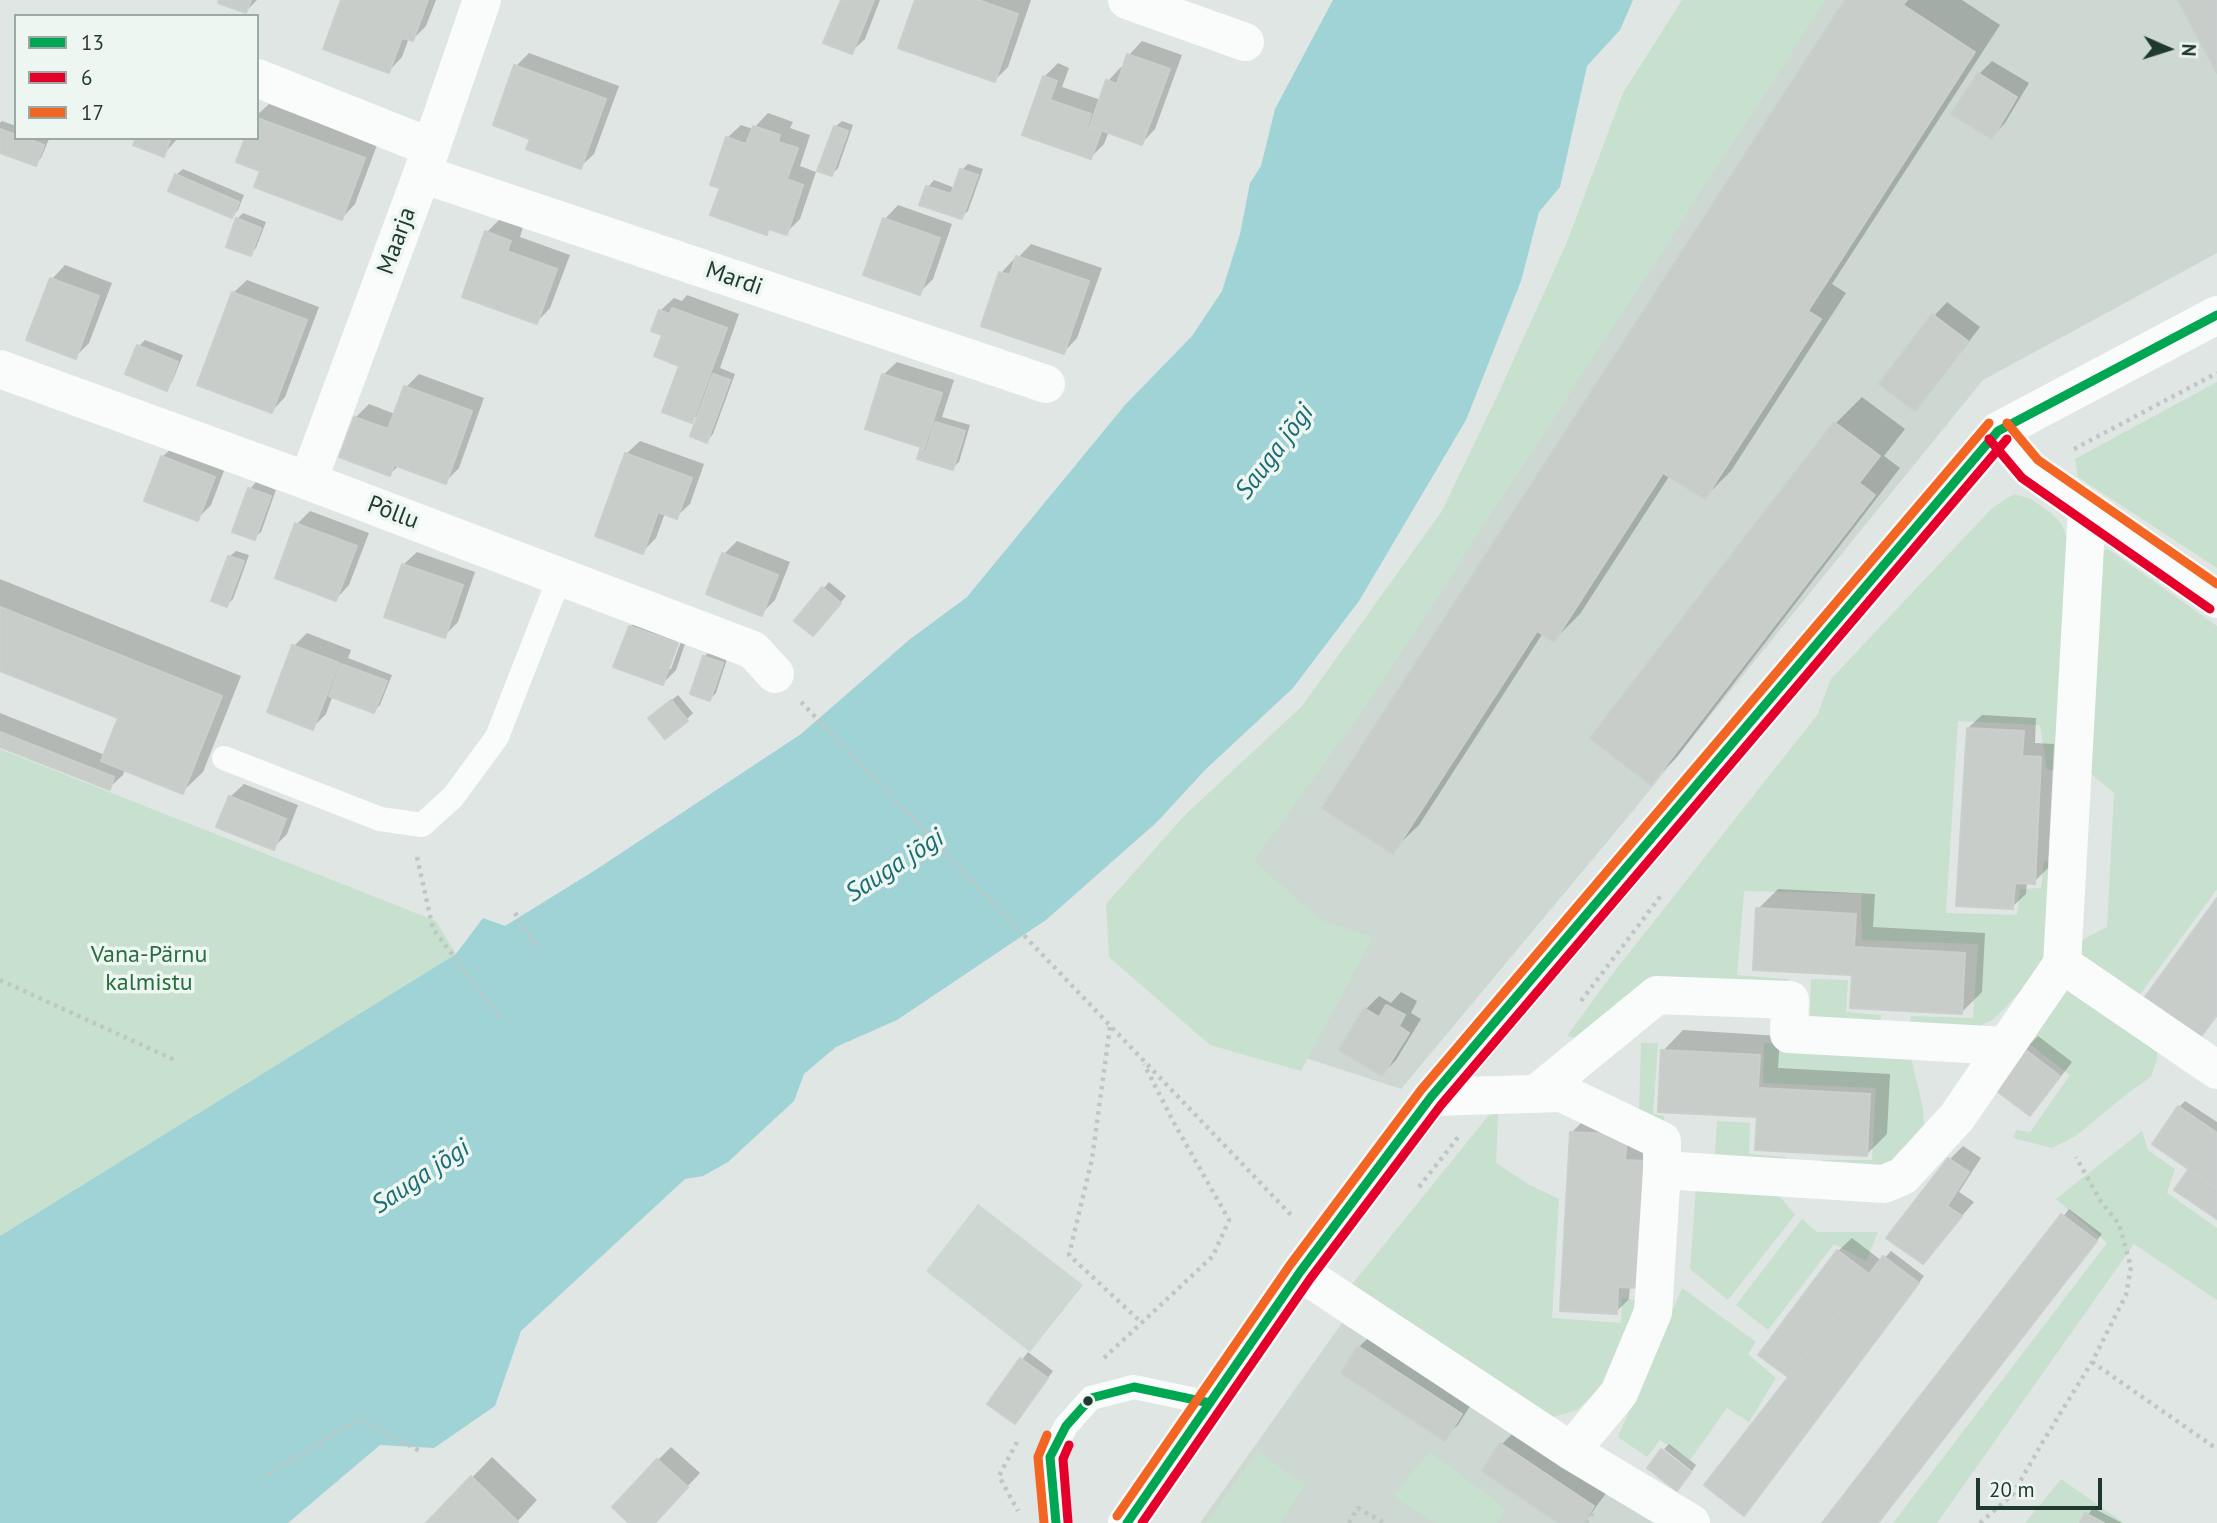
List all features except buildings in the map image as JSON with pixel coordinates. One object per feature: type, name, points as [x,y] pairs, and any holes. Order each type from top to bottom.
[{"type":"street","name":"Maarja","points":[[308,481],[482,0]]},
{"type":"street","points":[[1127,0],[1244,42]]},
{"type":"street","name":"Mardi","points":[[259,79],[426,160],[1046,384]]},
{"type":"street","points":[[1127,1523],[1310,1259],[1431,1097],[1998,431],[2217,315]]},
{"type":"street","name":"Põllu","points":[[0,369],[308,481],[753,650],[775,674]]},
{"type":"street","points":[[1998,431],[2030,469],[2217,599]]},
{"type":"street","points":[[1662,1170],[1884,1184],[1903,1176],[1957,1117],[2062,964],[2087,509]]},
{"type":"street","points":[[2062,964],[2217,1070]]},
{"type":"street","points":[[1536,1094],[1657,995],[1790,1000],[1789,1034],[2006,1046]]},
{"type":"street","points":[[1431,1097],[1562,1093],[1662,1141],[1653,1312],[1619,1393],[1571,1451]]},
{"type":"street","points":[[1310,1259],[1571,1451],[1691,1523]]},
{"type":"lane","points":[[224,758],[380,819],[422,825],[453,797],[497,737],[560,576]]},
{"type":"lane","points":[[1056,1523],[1049,1457],[1066,1426],[1091,1398],[1134,1387],[1210,1404]]},
{"type":"path","points":[[2030,469],[2061,456],[2217,373]]},
{"type":"path","points":[[775,674],[1142,1060],[1310,1259]]},
{"type":"path","points":[[407,823],[433,929],[500,1018]]},
{"type":"path","points":[[1574,1010],[1666,889]]},
{"type":"path","points":[[515,913],[538,950]]},
{"type":"path","points":[[0,980],[177,1061]]},
{"type":"path","points":[[1110,1027],[1092,1159],[1069,1255],[1142,1323]]},
{"type":"path","points":[[1097,1366],[1213,1256],[1229,1220],[1142,1060]]},
{"type":"path","points":[[1417,1190],[1492,1095]]},
{"type":"path","points":[[1980,1523],[2013,1494],[2092,1362],[2126,1294],[2131,1267],[2119,1224],[2101,1202],[2076,1157]]},
{"type":"path","points":[[2092,1362],[2217,1449]]},
{"type":"path","points":[[268,1474],[360,1419],[422,1452]]},
{"type":"path","points":[[1018,1511],[999,1476],[1020,1437]]},
{"type":"path","points":[[1349,1523],[1359,1508],[1384,1523]]},
{"type":"shaded area","points":[[1783,0],[2217,0],[2217,253],[1983,380],[1632,812],[1401,1089],[1229,1033],[1114,908],[1366,664]]},
{"type":"shaded area","points":[[978,1204],[1083,1285],[1030,1352],[926,1271]]},
{"type":"shaded area","points":[[1342,1323],[1655,1523],[1200,1523]]},
{"type":"green space","points":[[1682,0],[1826,0],[1373,696],[1254,861],[1321,920],[1373,937],[1301,1071],[1210,1045],[1109,957],[1106,904],[1184,816],[1302,706],[1442,511],[1567,242],[1623,93]]},
{"type":"green space","points":[[2217,382],[2217,568],[2078,477],[2075,459]]},
{"type":"green space","points":[[2014,494],[2031,499],[2051,513],[2061,523],[2068,540],[2062,770],[2047,770],[2040,725],[1958,721],[1946,913],[2017,915],[2020,889],[2041,888],[2044,861],[2056,862],[2047,947],[2042,964],[2018,994],[1994,1019],[1976,1028],[1910,1025],[1911,1016],[1973,1018],[1978,944],[1862,940],[1861,894],[1744,891],[1737,975],[1788,979],[1788,986],[1659,984],[1579,1039],[1567,1036],[1610,977],[1818,714],[1830,680],[1992,508]]},
{"type":"green space","points":[[2108,549],[2217,626],[2217,889],[2138,997],[2080,955],[2078,942],[2107,927],[2114,793],[2083,767],[2094,553]]},
{"type":"green space","name":"Vana-Pärnu kalmistu","points":[[0,749],[436,921],[456,954],[0,1236]]},
{"type":"green space","points":[[1811,979],[1848,980],[1846,1012],[1881,1015],[1880,1025],[1810,1016]]},
{"type":"green space","points":[[2069,987],[2157,1045],[2157,1059],[2151,1077],[2077,1135],[2052,1148],[2013,1138],[2016,1130],[2030,1132],[2070,1075],[2024,1040]]},
{"type":"green space","points":[[1641,1043],[1658,1043],[1653,1114],[1664,1116],[1664,1123],[1639,1113]]},
{"type":"green space","points":[[1764,1043],[1909,1049],[1923,1108],[1924,1127],[1901,1165],[1821,1170],[1822,1160],[1872,1160],[1876,1088],[1763,1083]]},
{"type":"green space","points":[[1498,1113],[1496,1163],[1528,1184],[1559,1199],[1552,1318],[1621,1323],[1622,1298],[1636,1300],[1614,1374],[1577,1410],[1553,1417],[1349,1288],[1489,1115]]},
{"type":"green space","points":[[1717,1121],[1750,1123],[1749,1154],[1786,1157],[1785,1171],[1714,1168]]},
{"type":"green space","points":[[2142,1131],[2148,1150],[2175,1169],[2167,1193],[2217,1228],[2217,1300],[2134,1244],[1937,1523],[1893,1523],[2107,1243],[2056,1199]]},
{"type":"green space","points":[[1696,1188],[1773,1188],[1795,1215],[1728,1300],[1690,1269]]},
{"type":"green space","points":[[1802,1219],[1817,1232],[1878,1232],[1866,1261],[1834,1244],[1768,1330],[1736,1305]]},
{"type":"green space","points":[[1682,1288],[1756,1342],[1748,1354],[1776,1378],[1749,1422],[1727,1408],[1690,1460],[1660,1440],[1647,1457],[1618,1437]]},
{"type":"green space","points":[[1257,1451],[1305,1484],[1281,1523],[1207,1523]]},
{"type":"green space","points":[[1429,1451],[1505,1508],[1498,1523],[1436,1523],[1393,1497]]},
{"type":"green space","points":[[2061,1479],[2124,1523],[2025,1523]]},
{"type":"water","name":"Sauga jõgi","points":[[1333,0],[1633,0],[1620,30],[1587,66],[1560,187],[1539,212],[1521,281],[1466,420],[1359,601],[1293,688],[1205,770],[1157,822],[1046,920],[897,1020],[836,1047],[804,1074],[794,1101],[728,1162],[703,1176],[685,1179],[521,1331],[495,1406],[434,1448],[380,1445],[288,1523],[0,1523],[0,1236],[456,954],[483,918],[505,926],[597,869],[801,734],[909,640],[967,597],[1125,405],[1192,336],[1222,291],[1240,234],[1250,183],[1261,166],[1275,109]]},
{"type":"transit line","name":"13","points":[[1127,1523],[1300,1272],[1431,1097],[1998,431],[2217,315]]},
{"type":"transit line","name":"17","points":[[1117,1516],[1290,1265],[1421,1090],[1989,423]]},
{"type":"transit line","name":"17","points":[[2007,423],[2038,460],[2217,584]]},
{"type":"transit line","name":"6","points":[[1989,439],[2022,478],[2210,609]]},
{"type":"transit line","name":"6","points":[[1142,1523],[1310,1279],[1441,1105],[2007,439]]},
{"type":"transit line","name":"13","points":[[1056,1523],[1050,1457],[1066,1426],[1091,1398],[1134,1387],[1210,1403]]},
{"type":"transit line","name":"17","points":[[1044,1523],[1038,1457],[1047,1435]]},
{"type":"transit line","name":"6","points":[[1068,1522],[1063,1459],[1069,1445]]}]
